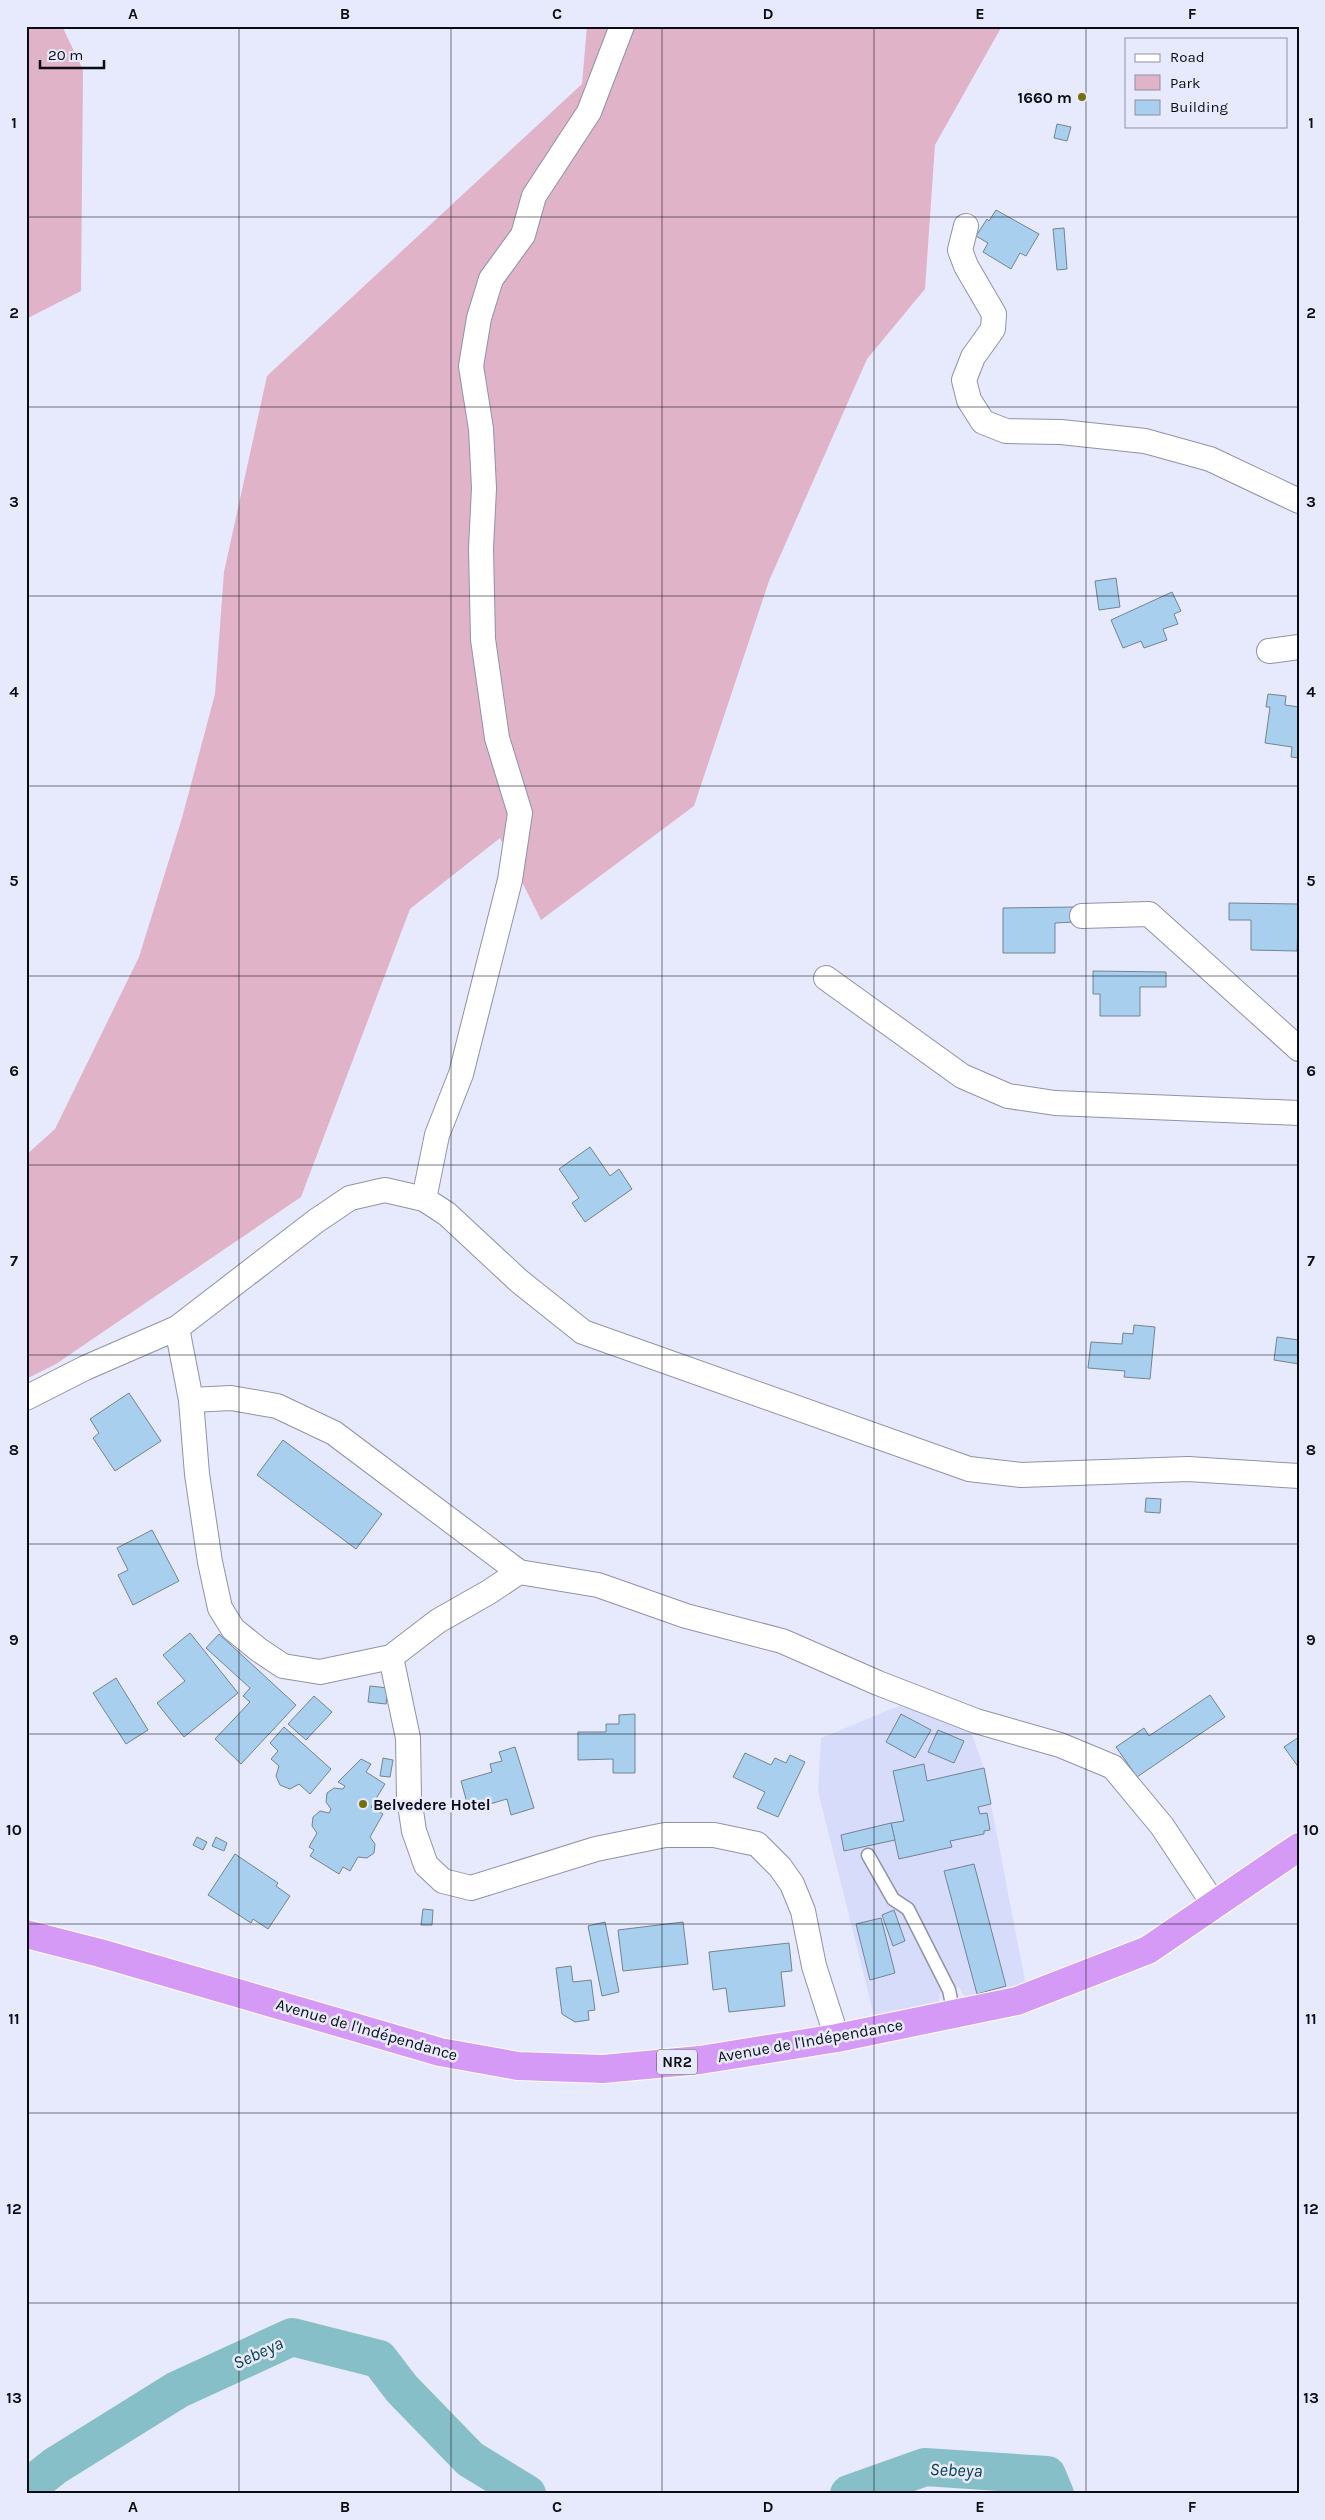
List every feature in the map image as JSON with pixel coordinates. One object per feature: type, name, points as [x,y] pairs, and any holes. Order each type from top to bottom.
[{"type":"highway","name":"Avenue de l'Indépendance","points":[[26,1934],[100,1953],[440,2052],[518,2066],[603,2069],[700,2060],[837,2038],[1017,2000],[1139,1954],[1215,1906],[1299,1847]]},
{"type":"street","points":[[424,1199],[437,1135],[461,1074],[510,880],[520,813],[497,738],[483,639],[481,549],[484,488],[481,429],[471,366],[479,318],[491,279],[523,235],[534,196],[589,112],[622,26]]},
{"type":"street","points":[[966,226],[960,250],[966,266],[994,314],[993,329],[973,356],[964,380],[969,400],[983,422],[1006,431],[1061,432],[1146,441],[1210,460],[1299,501]]},
{"type":"street","points":[[1269,652],[1299,647]]},
{"type":"street","points":[[1082,916],[1148,914],[1299,1049]]},
{"type":"street","points":[[826,978],[962,1076],[1008,1096],[1054,1103],[1299,1113]]},
{"type":"street","points":[[26,1398],[85,1368],[177,1328],[316,1221],[350,1198],[385,1190],[424,1199],[447,1214],[519,1281],[583,1332],[969,1469],[1021,1475],[1188,1469],[1299,1476]]},
{"type":"street","points":[[177,1328],[191,1400],[197,1474],[210,1562],[220,1608],[233,1629],[284,1666],[320,1672],[390,1656],[438,1621],[489,1592],[519,1572]]},
{"type":"street","points":[[191,1400],[231,1398],[277,1406],[334,1432],[519,1572],[598,1585],[686,1616],[782,1642],[967,1718],[1060,1745],[1113,1767],[1162,1826],[1215,1906]]},
{"type":"street","points":[[390,1656],[408,1738],[408,1798],[414,1831],[426,1865],[443,1881],[472,1888],[596,1849],[665,1834],[714,1835],[757,1844],[780,1867],[792,1884],[803,1911],[814,1966],[837,2038]]},
{"type":"lane","points":[[868,1855],[893,1899],[908,1909],[949,1990],[954,2014]]},
{"type":"shaded area","points":[[906,1703],[969,1726],[984,1768],[1026,1986],[966,2000],[959,1987],[940,1993],[939,2005],[874,2016],[818,1791],[821,1738]]},
{"type":"green space","points":[[26,26],[62,26],[83,70],[81,291],[26,319]]},
{"type":"green space","points":[[587,26],[1002,26],[935,145],[925,289],[867,359],[769,581],[694,806],[541,920],[500,838],[410,909],[301,1197],[56,1364],[26,1379],[26,1155],[55,1129],[139,957],[182,818],[215,694],[224,572],[267,376],[582,84]]},
{"type":"building","points":[[1057,124],[1071,127],[1067,141],[1054,138]]},
{"type":"building","points":[[996,210],[1039,234],[1026,256],[1020,253],[1011,269],[983,252],[988,243],[976,236],[987,219],[989,221]]},
{"type":"building","points":[[1064,228],[1067,269],[1057,270],[1053,229]]},
{"type":"building","points":[[1116,578],[1120,607],[1099,610],[1095,581]]},
{"type":"building","points":[[1172,592],[1181,611],[1174,614],[1178,624],[1163,629],[1167,640],[1144,648],[1141,641],[1123,648],[1111,620]]},
{"type":"building","points":[[1268,694],[1286,696],[1285,705],[1299,707],[1299,758],[1291,757],[1292,747],[1265,743],[1270,707],[1266,707]]},
{"type":"building","points":[[1229,903],[1299,904],[1297,951],[1251,950],[1251,920],[1229,920]]},
{"type":"building","points":[[1076,907],[1076,922],[1055,923],[1055,953],[1003,953],[1003,908]]},
{"type":"building","points":[[1093,971],[1166,972],[1166,987],[1140,987],[1140,1016],[1100,1016],[1100,994],[1093,994]]},
{"type":"building","points":[[590,1147],[610,1176],[619,1169],[632,1189],[585,1222],[572,1203],[579,1198],[559,1169]]},
{"type":"building","points":[[1134,1325],[1155,1327],[1150,1379],[1124,1377],[1125,1371],[1088,1368],[1091,1342],[1122,1344],[1123,1333],[1133,1334]]},
{"type":"building","points":[[1277,1337],[1299,1340],[1299,1364],[1274,1360]]},
{"type":"building","points":[[129,1393],[161,1441],[115,1471],[93,1438],[99,1433],[90,1419]]},
{"type":"building","points":[[283,1440],[382,1514],[356,1549],[257,1475]]},
{"type":"building","points":[[1146,1498],[1161,1499],[1160,1513],[1145,1512]]},
{"type":"building","points":[[152,1530],[179,1581],[133,1605],[118,1575],[128,1570],[117,1548]]},
{"type":"building","points":[[190,1633],[238,1693],[184,1737],[157,1703],[185,1681],[163,1655]]},
{"type":"building","points":[[219,1634],[296,1705],[241,1764],[215,1739],[250,1702],[243,1696],[250,1688],[206,1648]]},
{"type":"building","points":[[116,1678],[148,1730],[126,1744],[93,1693]]},
{"type":"building","points":[[370,1686],[388,1688],[386,1704],[368,1702]]},
{"type":"building","points":[[1210,1695],[1225,1717],[1137,1777],[1116,1747],[1144,1728],[1149,1736]]},
{"type":"building","points":[[314,1696],[332,1712],[306,1740],[288,1724]]},
{"type":"building","points":[[635,1714],[635,1773],[613,1773],[613,1759],[578,1760],[578,1732],[606,1732],[606,1724],[619,1724],[619,1715]]},
{"type":"building","points":[[901,1714],[931,1730],[915,1758],[886,1742]]},
{"type":"building","points":[[284,1727],[331,1769],[310,1794],[299,1784],[290,1789],[280,1785],[276,1776],[279,1766],[271,1759],[278,1751],[270,1743]]},
{"type":"building","points":[[938,1730],[964,1741],[954,1763],[928,1752]]},
{"type":"building","points":[[1299,1737],[1299,1768],[1284,1747]]},
{"type":"building","points":[[515,1747],[534,1808],[511,1815],[507,1799],[469,1810],[461,1781],[492,1772],[490,1764],[502,1761],[499,1752]]},
{"type":"building","points":[[745,1753],[771,1765],[775,1758],[786,1763],[790,1755],[805,1762],[778,1817],[757,1808],[765,1792],[733,1777]]},
{"type":"building","points":[[383,1758],[393,1760],[390,1777],[380,1776]]},
{"type":"building","points":[[361,1759],[371,1764],[366,1772],[385,1784],[371,1807],[383,1814],[370,1837],[375,1844],[374,1853],[367,1858],[358,1857],[350,1871],[343,1867],[339,1874],[310,1856],[314,1850],[309,1847],[317,1833],[312,1826],[313,1817],[320,1811],[329,1813],[331,1809],[326,1802],[327,1793],[334,1788],[343,1789],[345,1786],[338,1782]]},
{"type":"building","points":[[924,1764],[927,1781],[984,1768],[991,1804],[978,1807],[980,1814],[987,1813],[990,1830],[984,1831],[984,1834],[950,1841],[952,1847],[899,1859],[891,1823],[904,1821],[893,1771]]},
{"type":"building","points":[[891,1823],[895,1840],[844,1851],[841,1835]]},
{"type":"building","points":[[197,1837],[207,1842],[203,1850],[193,1845]]},
{"type":"building","points":[[216,1837],[227,1843],[224,1851],[212,1846]]},
{"type":"building","points":[[235,1854],[278,1883],[276,1886],[290,1896],[268,1929],[253,1919],[251,1923],[208,1895]]},
{"type":"building","points":[[974,1864],[1006,1986],[977,1994],[944,1871]]},
{"type":"building","points":[[423,1909],[433,1910],[432,1925],[421,1925]]},
{"type":"building","points":[[894,1910],[905,1941],[893,1946],[882,1915]]},
{"type":"building","points":[[881,1918],[895,1973],[870,1980],[856,1924]]},
{"type":"building","points":[[605,1922],[619,1992],[602,1996],[588,1926]]},
{"type":"building","points":[[683,1922],[688,1964],[623,1971],[618,1930]]},
{"type":"building","points":[[789,1943],[792,1971],[781,1972],[785,2006],[729,2012],[726,1988],[713,1990],[709,1952]]},
{"type":"building","points":[[571,1966],[573,1982],[591,1980],[595,2010],[588,2011],[589,2020],[575,2022],[562,2014],[556,1968]]},
{"type":"waterway","name":"Sebeya","points":[[26,2489],[55,2466],[177,2390],[292,2337],[379,2359],[402,2389],[470,2459],[527,2494]]},
{"type":"waterway","name":"Sebeya","points":[[849,2494],[925,2467],[1047,2475],[1055,2494]]},
{"type":"place","name":"1660 m","points":[[1082,97]]},
{"type":"place","name":"Belvedere Hotel","points":[[363,1804]]}]
